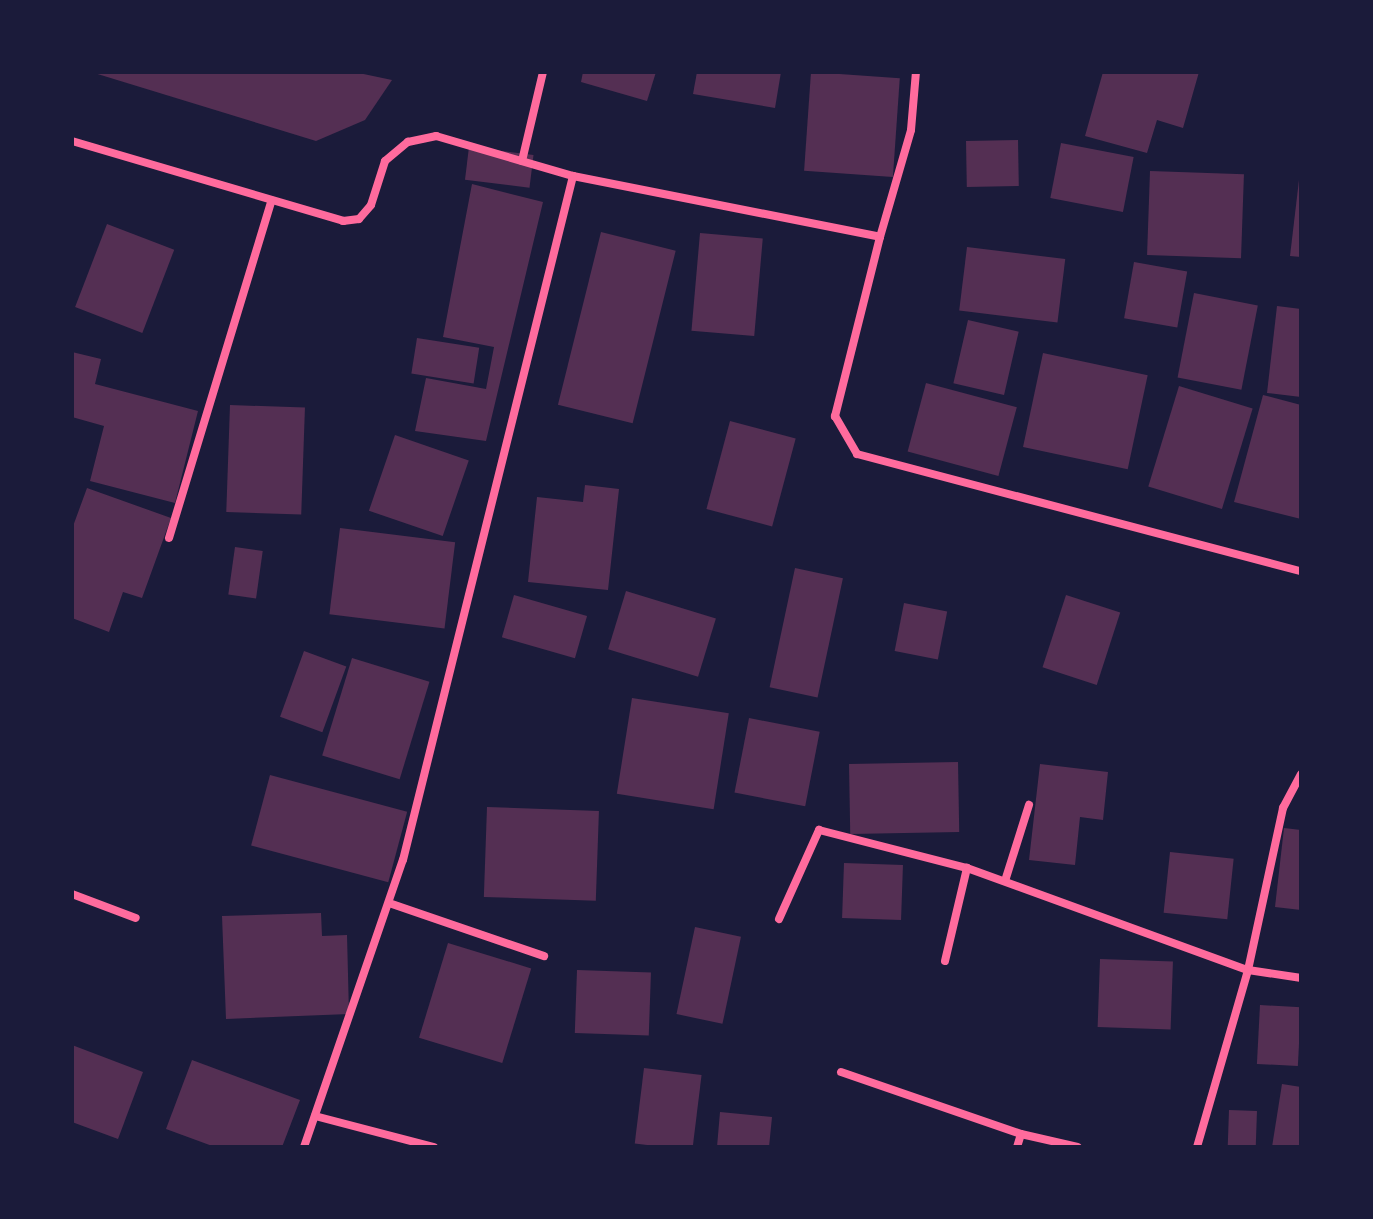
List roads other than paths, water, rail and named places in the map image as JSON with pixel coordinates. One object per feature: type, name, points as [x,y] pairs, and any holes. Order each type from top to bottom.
[{"type":"street","points":[[522,161],[543,72]]},
{"type":"street","points":[[916,72],[911,130],[880,237],[835,416],[857,454],[1301,571]]},
{"type":"street","points":[[72,141],[272,200],[359,219],[385,161],[408,142],[436,136],[573,176],[880,237]]},
{"type":"street","points":[[304,1147],[389,903],[573,176]]},
{"type":"street","points":[[169,538],[272,200]]},
{"type":"street","points":[[1197,1147],[1248,970],[1283,808],[1301,774]]},
{"type":"street","points":[[1005,881],[1029,805]]},
{"type":"street","points":[[779,919],[819,830],[967,868],[1248,970],[1301,978]]},
{"type":"street","points":[[945,961],[967,868]]},
{"type":"street","points":[[72,894],[136,918]]},
{"type":"street","points":[[389,903],[544,956]]},
{"type":"street","points":[[841,1072],[1021,1134],[1078,1147]]},
{"type":"street","points":[[315,1116],[434,1147]]},
{"type":"street","points":[[1017,1147],[1021,1134]]}]
